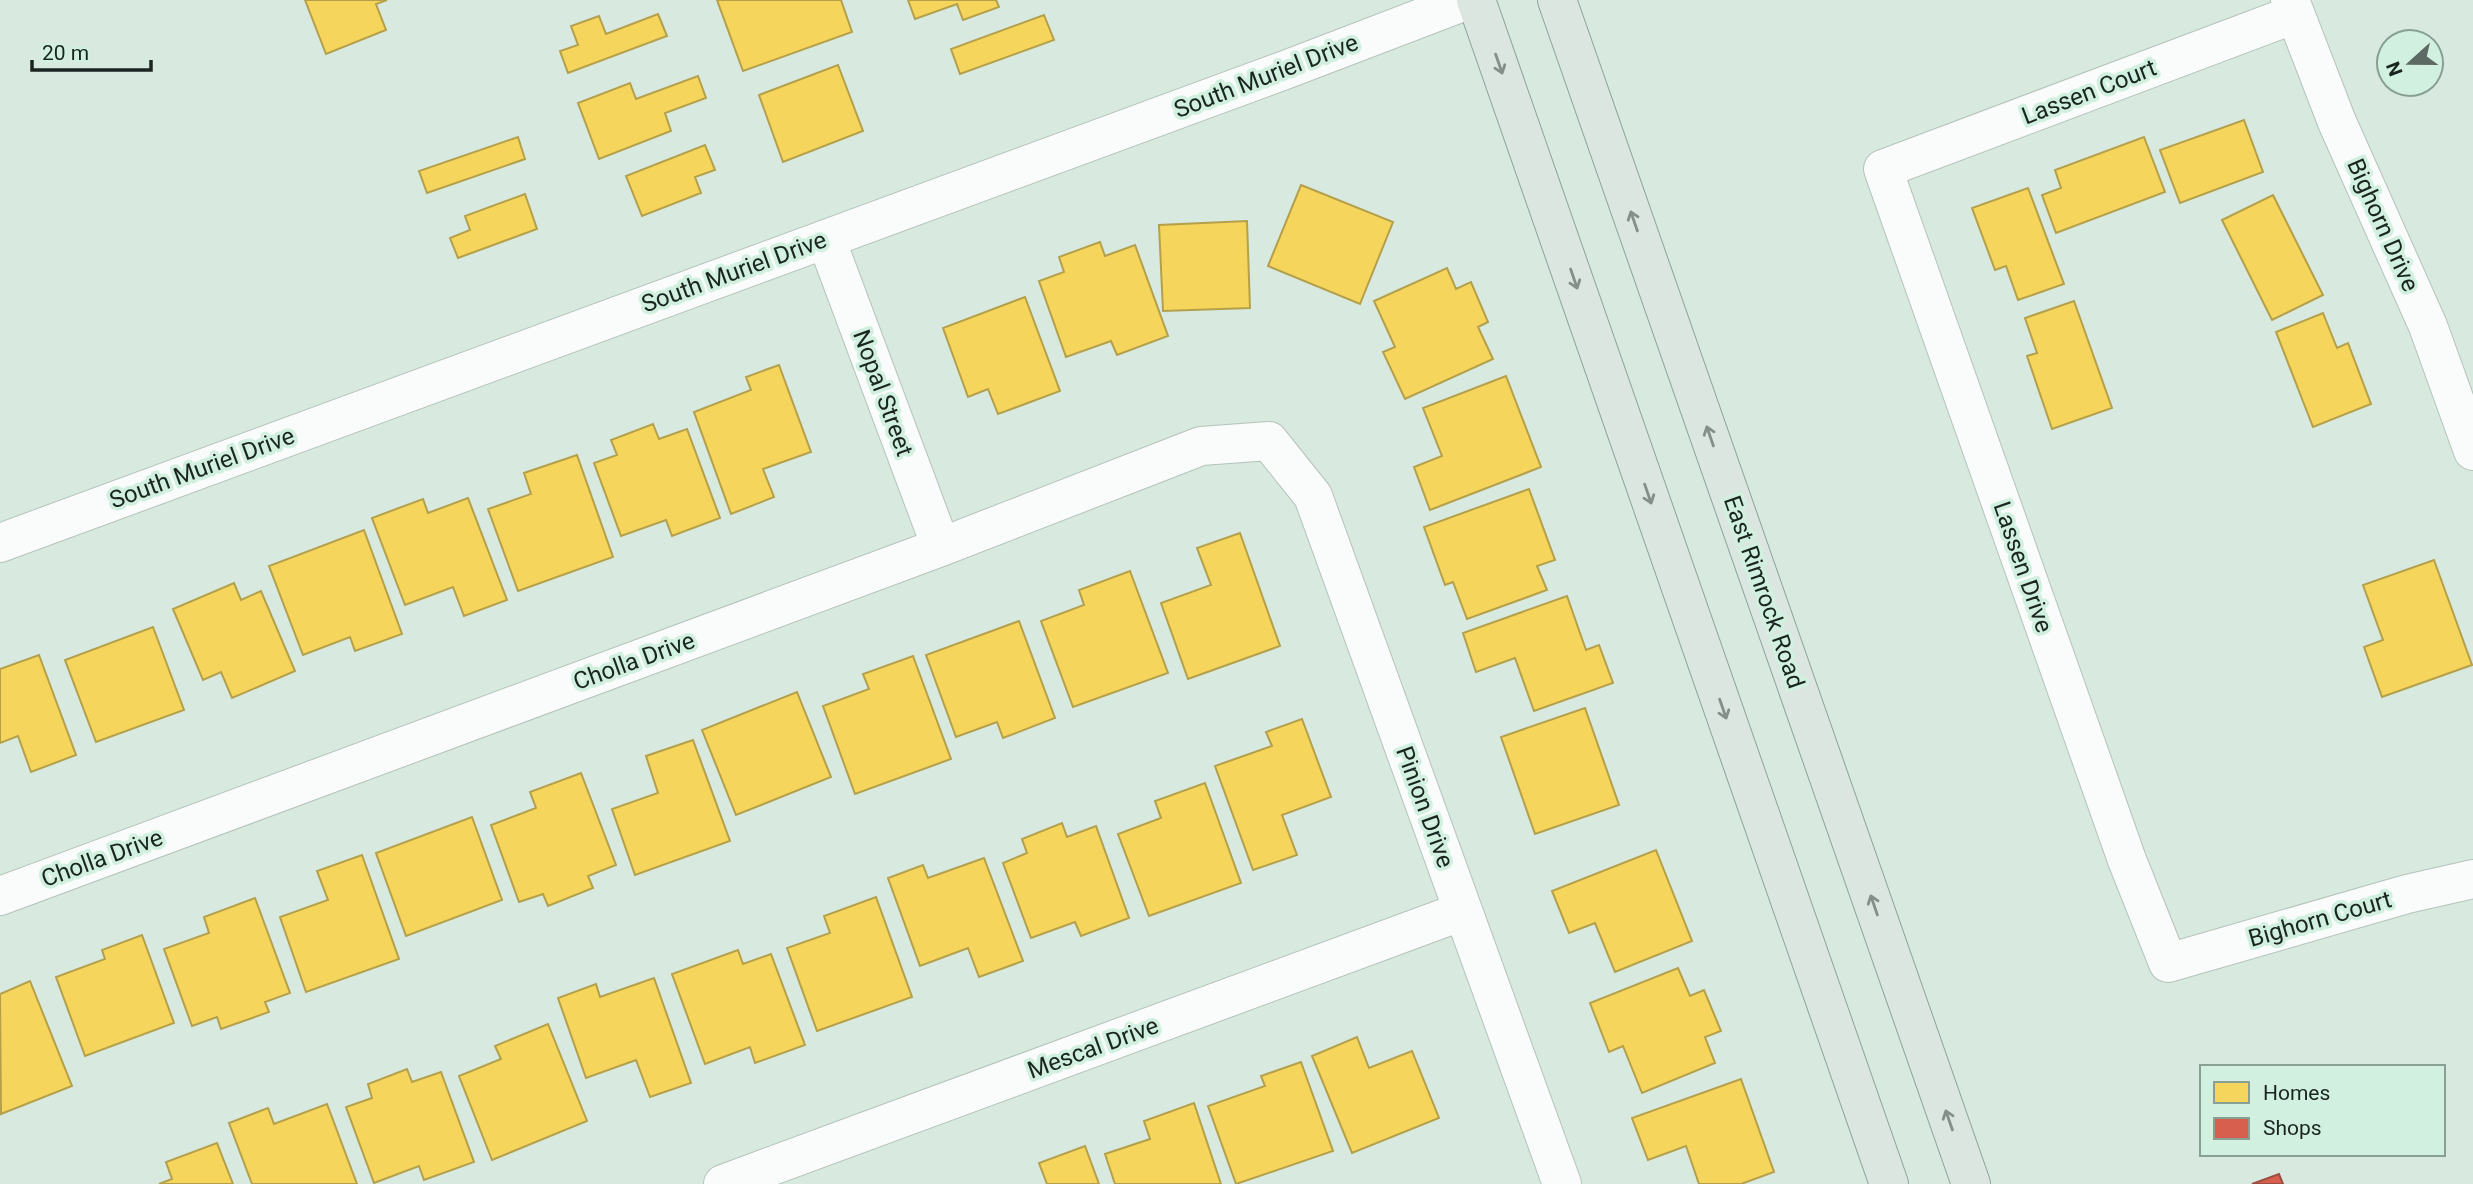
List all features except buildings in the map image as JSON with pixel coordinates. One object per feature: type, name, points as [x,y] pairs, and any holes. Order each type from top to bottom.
[{"type":"main road","points":[[1476,0],[1889,1184]]},
{"type":"main road","name":"East Rimrock Road","points":[[1557,0],[1971,1184]]},
{"type":"street","name":"South Muriel Drive","points":[[0,543],[1468,0]]},
{"type":"street","name":"Lassen Court","points":[[1883,169],[2293,7]]},
{"type":"street","name":"Bighorn Drive","points":[[2293,7],[2343,134],[2428,326],[2473,451]]},
{"type":"street","name":"Lassen Drive","points":[[1883,169],[2127,860],[2168,963]]},
{"type":"street","name":"Nopal Street","points":[[826,239],[941,547]]},
{"type":"street","name":"Cholla Drive","points":[[0,896],[941,547],[1201,446],[1269,441]]},
{"type":"street","name":"Pinion Drive","points":[[1269,441],[1313,496],[1562,1184]]},
{"type":"street","name":"Bighorn Court","points":[[2168,963],[2407,894],[2473,878]]},
{"type":"street","name":"Mescal Drive","points":[[723,1184],[1463,911]]}]
